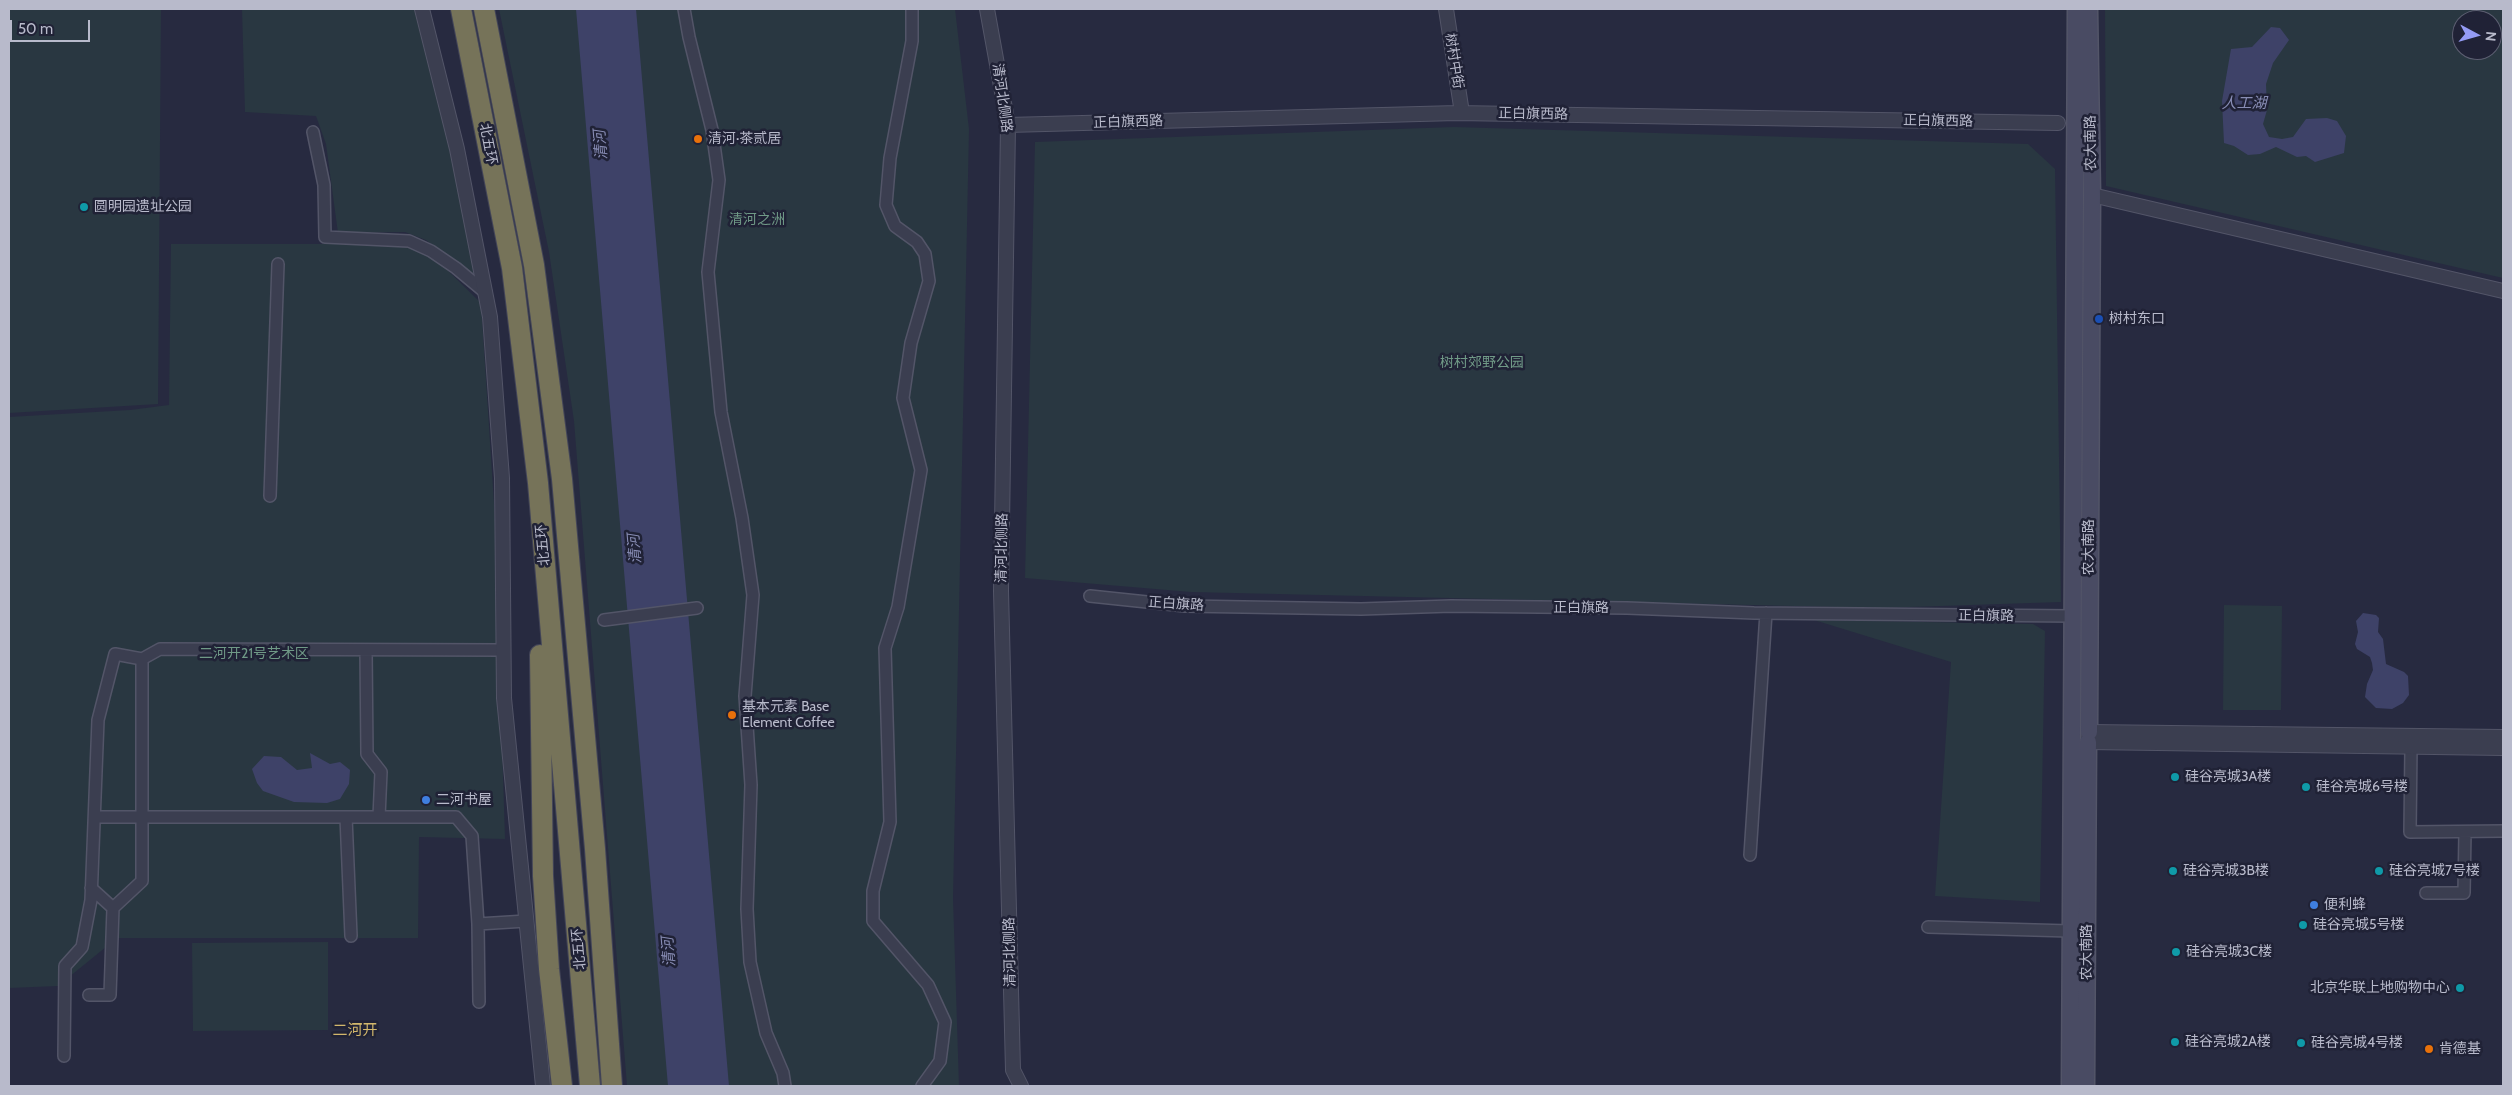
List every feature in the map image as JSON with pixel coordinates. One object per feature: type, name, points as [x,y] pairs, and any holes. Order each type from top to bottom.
[{"type":"highway","name":"北五环","points":[[461,9],[512,268],[538,483],[568,852],[578,937],[590,1086]]},
{"type":"highway","name":"北五环","points":[[484,9],[534,266],[562,479],[612,1086]]},
{"type":"highway","points":[[538,483],[543,876],[549,969],[562,1086]]},
{"type":"main road","name":"农大南路","points":[[2070,1086],[2076,9]]},
{"type":"main road","name":"农大南路","points":[[2086,1086],[2092,194],[2089,9]]},
{"type":"street","points":[[422,9],[457,149],[490,317],[502,478],[504,698],[543,1086]]},
{"type":"street","points":[[684,9],[712,130],[719,180],[708,272],[721,412],[742,518],[753,595],[744,696],[752,786],[747,909],[750,962],[766,1033],[783,1073],[785,1086]]},
{"type":"street","points":[[912,9],[912,41],[890,158],[886,205],[895,226],[917,242],[925,254],[929,280],[911,343],[903,398],[921,470],[898,607],[885,648],[890,822],[873,891],[873,921],[928,985],[945,1022],[940,1061],[922,1086]]},
{"type":"street","name":"清河北侧路","points":[[988,9],[1008,125],[1001,601],[1013,1070],[1021,1086]]},
{"type":"street","name":"树村中街","points":[[1446,9],[1462,113]]},
{"type":"street","name":"正白旗西路","points":[[1008,125],[1462,113],[2058,123]]},
{"type":"street","points":[[313,132],[324,185],[325,238],[410,241],[431,251],[456,268],[486,293]]},
{"type":"street","points":[[2092,194],[2503,291]]},
{"type":"street","points":[[270,496],[278,264]]},
{"type":"street","name":"正白旗路","points":[[1090,596],[1186,606],[1361,609],[1451,606],[1626,608],[1766,614],[2072,616]]},
{"type":"street","points":[[604,620],[697,608]]},
{"type":"street","points":[[1750,855],[1766,614]]},
{"type":"street","points":[[64,1056],[65,966],[82,947],[91,888],[98,720],[115,654],[142,660],[160,649],[503,650]]},
{"type":"street","points":[[366,650],[367,754],[380,772],[379,817]]},
{"type":"street","points":[[89,995],[110,996],[113,908],[142,881],[142,660]]},
{"type":"street","points":[[2089,737],[2503,737]]},
{"type":"street","points":[[2089,737],[2503,748]]},
{"type":"street","points":[[2411,747],[2410,832],[2503,831]]},
{"type":"street","points":[[95,817],[456,817],[472,836],[478,924],[479,1002]]},
{"type":"street","points":[[346,817],[351,936]]},
{"type":"street","points":[[2426,893],[2464,892],[2465,832]]},
{"type":"street","points":[[91,888],[113,908]]},
{"type":"street","points":[[478,924],[526,921]]},
{"type":"street","points":[[1928,927],[2070,930]]},
{"type":"green space","name":"圆明园遗址公园","points":[[9,9],[161,9],[158,404],[9,413]]},
{"type":"green space","points":[[242,9],[419,9],[453,153],[476,278],[426,240],[405,232],[338,233],[326,144],[316,116],[245,112]]},
{"type":"green space","name":"清河之洲","points":[[499,9],[955,9],[969,129],[953,898],[959,1086],[627,1086],[574,421],[549,252]]},
{"type":"green space","points":[[2105,9],[2503,9],[2503,278],[2106,186]]},
{"type":"green space","name":"树村郊野公园","points":[[1454,127],[2028,144],[2055,169],[2061,602],[1880,608],[1191,592],[1025,578],[1035,142]]},
{"type":"green space","name":"二河开21号艺术区","points":[[171,244],[405,244],[436,259],[481,303],[495,519],[505,839],[419,837],[418,938],[117,938],[58,986],[9,988],[9,417],[130,410],[169,405]]},
{"type":"green space","points":[[2224,605],[2282,606],[2281,710],[2223,710]]},
{"type":"green space","points":[[1814,620],[2033,624],[2045,631],[2040,902],[1935,896],[1951,662]]},
{"type":"green space","points":[[328,942],[328,1030],[193,1031],[192,943]]},
{"type":"water","name":"清河","points":[[576,9],[636,9],[729,1086],[668,1086]]},
{"type":"water","name":"人工湖","points":[[2271,27],[2280,28],[2289,40],[2273,63],[2266,84],[2267,110],[2263,124],[2269,137],[2282,139],[2293,137],[2306,119],[2327,118],[2337,121],[2346,136],[2344,153],[2315,162],[2306,156],[2297,157],[2276,147],[2260,154],[2248,155],[2234,146],[2224,143],[2222,101],[2231,49],[2252,47]]},
{"type":"water","points":[[2363,613],[2376,615],[2379,618],[2378,632],[2383,639],[2386,664],[2404,672],[2408,676],[2409,695],[2403,703],[2392,709],[2376,708],[2365,697],[2367,684],[2373,670],[2372,663],[2370,657],[2357,649],[2355,644],[2358,632],[2356,621]]},
{"type":"water","points":[[310,753],[330,764],[340,762],[350,770],[349,784],[340,799],[327,803],[294,802],[263,791],[257,783],[252,769],[264,756],[281,757],[297,770],[312,768]]},
{"type":"place","name":"清河·茶贰居","points":[[698,139]]},
{"type":"place","name":"圆明园遗址公园","points":[[84,207]]},
{"type":"place","name":"树村东口","points":[[2099,319]]},
{"type":"place","name":"基本元素 Base Element Coffee","points":[[732,715]]},
{"type":"place","name":"硅谷亮城3A楼","points":[[2175,777]]},
{"type":"place","name":"硅谷亮城6号楼","points":[[2306,787]]},
{"type":"place","name":"二河书屋","points":[[426,800]]},
{"type":"place","name":"硅谷亮城3B楼","points":[[2173,871]]},
{"type":"place","name":"硅谷亮城7号楼","points":[[2379,871]]},
{"type":"place","name":"便利蜂","points":[[2314,905]]},
{"type":"place","name":"硅谷亮城5号楼","points":[[2303,925]]},
{"type":"place","name":"硅谷亮城3C楼","points":[[2176,952]]},
{"type":"place","name":"北京华联上地购物中心","points":[[2460,988]]},
{"type":"place","name":"硅谷亮城2A楼","points":[[2175,1042]]},
{"type":"place","name":"硅谷亮城4号楼","points":[[2301,1043]]},
{"type":"place","name":"肯德基","points":[[2429,1049]]},
{"type":"district","name":"二河开","points":[[355,1031]]}]
